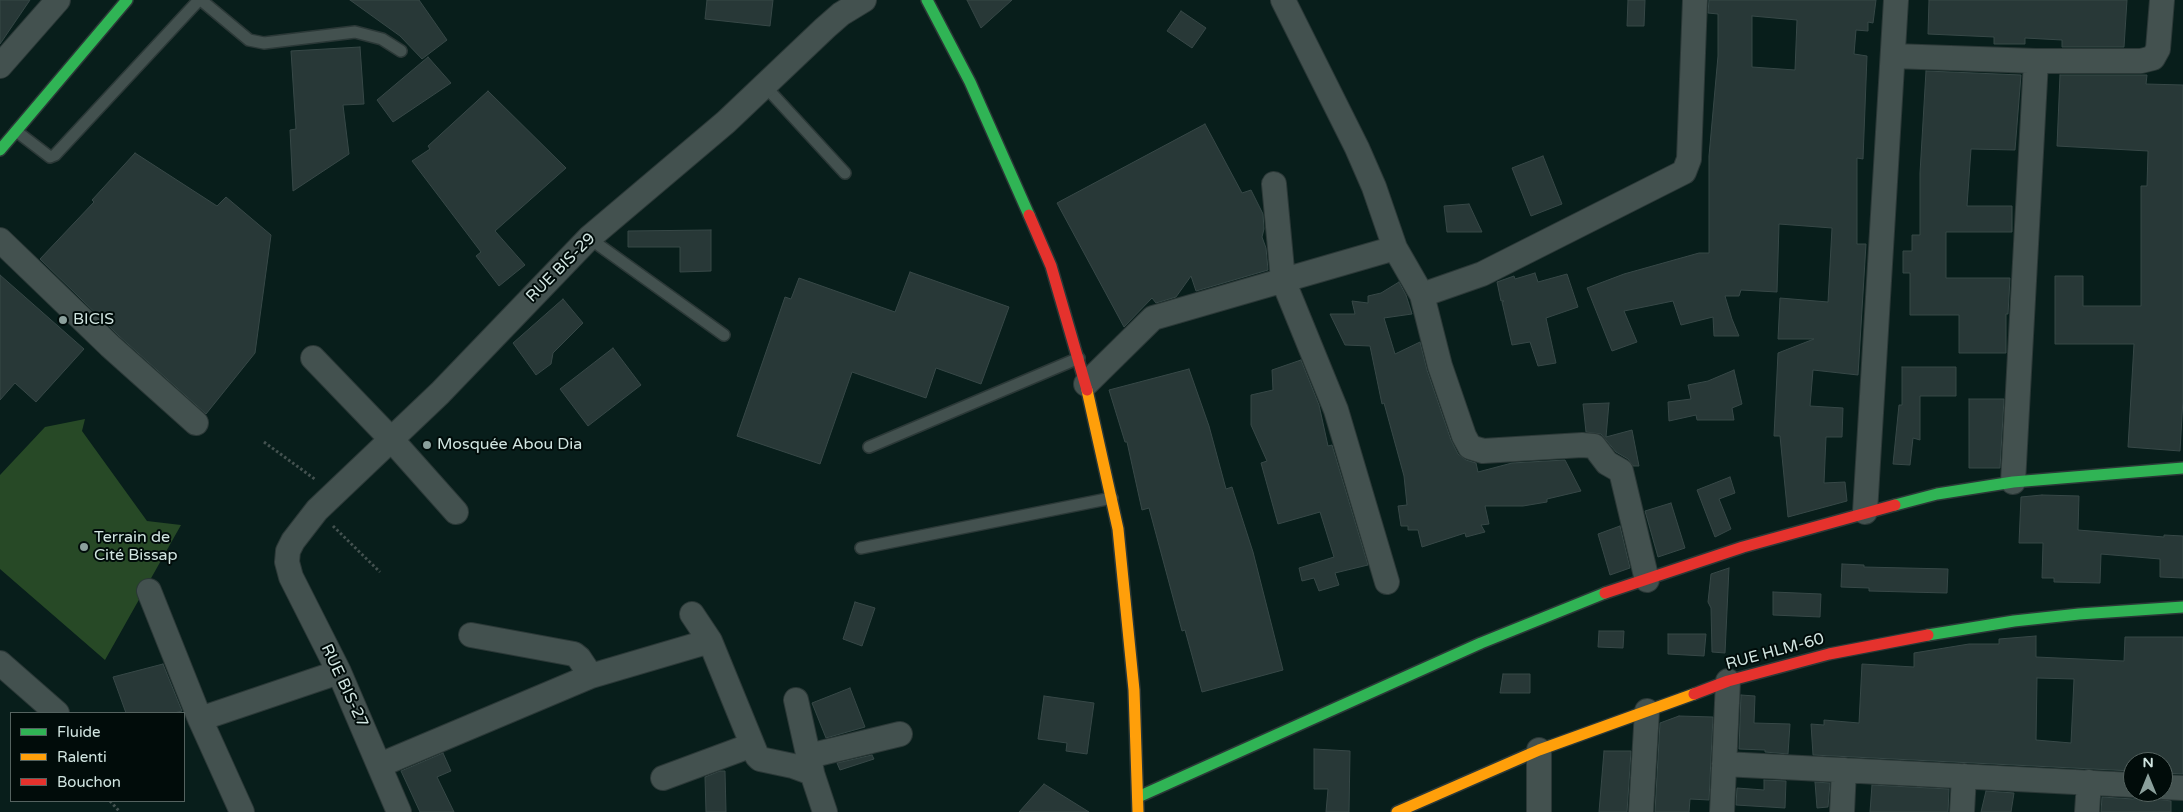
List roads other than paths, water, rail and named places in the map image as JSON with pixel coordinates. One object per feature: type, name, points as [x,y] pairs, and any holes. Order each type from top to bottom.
[{"type":"street","points":[[0,66],[58,0]]},
{"type":"street","points":[[0,150],[128,0]]},
{"type":"street","name":"RUE BIS-29","points":[[287,562],[288,551],[293,541],[317,510],[440,393],[590,238],[726,122],[841,14],[864,0]]},
{"type":"street","points":[[927,0],[970,82],[1044,249],[1051,266],[1086,384],[1118,529],[1134,690],[1138,812]]},
{"type":"street","points":[[1283,0],[1357,148],[1374,187],[1395,248],[1422,295],[1440,366],[1464,436],[1470,447],[1484,451],[1582,445],[1594,446],[1607,463],[1622,471],[1647,580]]},
{"type":"street","points":[[1422,295],[1482,274],[1684,172],[1689,159],[1695,0]]},
{"type":"street","points":[[1866,512],[1896,0]]},
{"type":"street","points":[[1893,56],[2131,62],[2153,58],[2160,39],[2162,0]]},
{"type":"street","points":[[2013,482],[2036,61]]},
{"type":"street","points":[[1274,184],[1283,280],[1336,410],[1388,582]]},
{"type":"street","points":[[0,240],[110,346],[196,423]]},
{"type":"street","points":[[1086,384],[1153,318],[1395,248]]},
{"type":"street","points":[[313,358],[391,438],[456,512]]},
{"type":"street","points":[[1138,797],[1481,643],[1602,594],[1743,547],[1937,494],[2013,482],[2183,468]]},
{"type":"street","name":"RUE BIS-27","points":[[287,562],[291,577],[339,672],[399,812]]},
{"type":"street","points":[[149,591],[200,719],[242,812]]},
{"type":"street","name":"RUE HLM-60","points":[[1397,812],[1539,750],[1728,681],[1829,654],[1926,635],[2080,614],[2183,607]]},
{"type":"street","points":[[692,614],[710,641],[752,745],[760,759],[793,766],[811,764],[900,734]]},
{"type":"street","points":[[471,635],[574,654],[580,658],[590,676]]},
{"type":"street","points":[[380,764],[590,676],[710,641]]},
{"type":"street","points":[[0,663],[56,712]]},
{"type":"street","points":[[200,719],[339,672]]},
{"type":"street","points":[[1722,812],[1728,681]]},
{"type":"street","points":[[796,700],[824,812]]},
{"type":"street","points":[[1641,812],[1647,711]]},
{"type":"street","points":[[663,778],[752,745]]},
{"type":"street","points":[[1539,750],[1539,812]]},
{"type":"street","points":[[1724,764],[2123,784]]},
{"type":"street","points":[[1842,812],[1844,770]]},
{"type":"street","points":[[1962,812],[1964,776]]},
{"type":"street","points":[[2087,812],[2089,782]]},
{"type":"lane","points":[[16,131],[50,157],[55,155],[200,0],[249,40],[264,42],[355,32],[382,39],[401,51]]},
{"type":"lane","points":[[764,85],[845,173]]},
{"type":"lane","points":[[590,238],[724,335]]},
{"type":"lane","points":[[868,447],[1079,358]]},
{"type":"lane","points":[[861,548],[1112,498]]},
{"type":"place","name":"BICIS","points":[[63,320]]},
{"type":"place","name":"Mosquée Abou Dia","points":[[427,445]]},
{"type":"place","name":"Terrain de Cité Bissap","points":[[84,547]]}]
